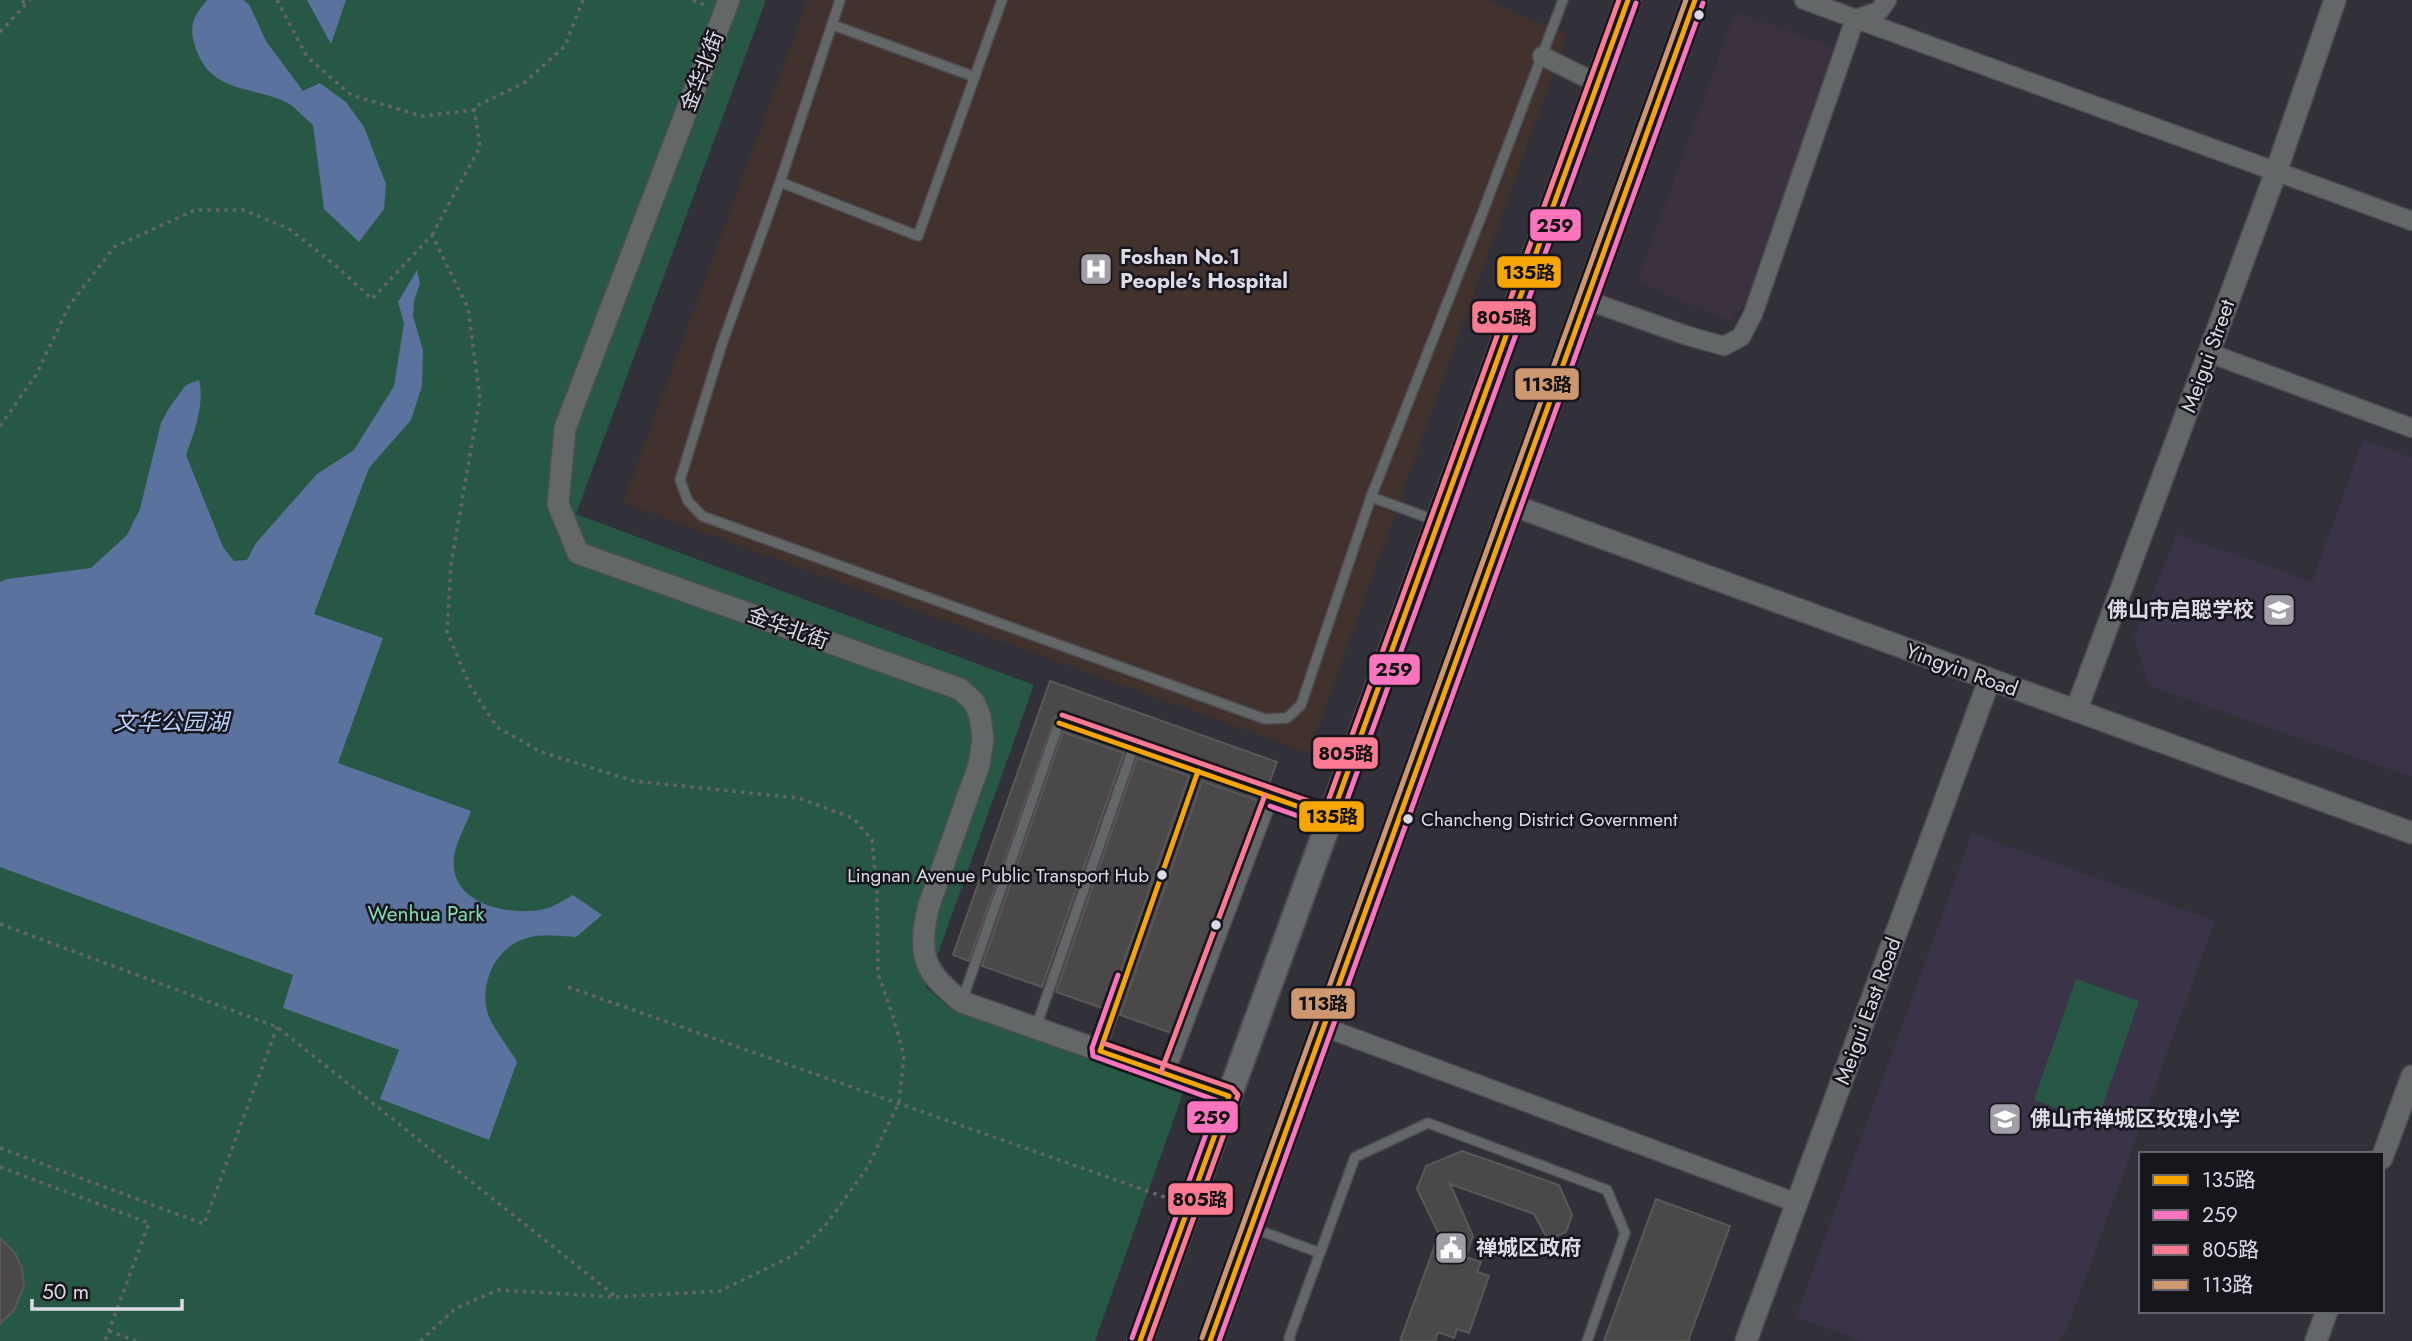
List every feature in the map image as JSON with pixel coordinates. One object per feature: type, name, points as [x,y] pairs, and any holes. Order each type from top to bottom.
[{"type":"main road","points":[[1140,1341],[1628,0]]},
{"type":"main road","points":[[1210,1341],[1695,0]]},
{"type":"street","name":"金华北街","points":[[729,0],[565,428],[558,504],[578,553],[960,689],[974,702],[980,716],[983,739],[979,765],[928,908],[923,930],[923,951],[928,967],[940,985],[961,1002],[1228,1096]]},
{"type":"street","points":[[1804,0],[2412,221]]},
{"type":"street","points":[[1855,19],[1879,11],[1887,0]]},
{"type":"street","name":"Meigui Street","points":[[2076,711],[2276,172],[2335,0]]},
{"type":"street","points":[[1586,300],[1724,346],[1741,337],[1753,314],[1855,19]]},
{"type":"street","points":[[1542,56],[1599,83]]},
{"type":"street","points":[[2209,353],[2412,428]]},
{"type":"street","name":"Yingyin Road","points":[[1512,506],[2412,833]]},
{"type":"street","name":"Meigui East Road","points":[[1746,1341],[1989,681]]},
{"type":"street","points":[[1324,1027],[1797,1203]]},
{"type":"street","points":[[2384,1153],[2412,1076]]},
{"type":"street","points":[[2316,1341],[2326,1313]]},
{"type":"lane","points":[[841,0],[722,344],[680,480],[688,501],[702,516],[1265,719],[1287,718],[1301,705],[1371,497],[1563,0]]},
{"type":"lane","points":[[780,182],[918,236],[1002,0]]},
{"type":"lane","points":[[833,25],[975,77]]},
{"type":"lane","points":[[1371,497],[1439,522]]},
{"type":"lane","points":[[961,1002],[1059,723],[1331,818]]},
{"type":"lane","points":[[1036,1028],[1133,749]]},
{"type":"lane","points":[[1100,1051],[1198,771]]},
{"type":"lane","points":[[1169,1075],[1273,798]]},
{"type":"lane","points":[[1290,1341],[1355,1157],[1428,1123],[1607,1190],[1625,1233],[1587,1341]]},
{"type":"lane","points":[[1251,1227],[1320,1252]]},
{"type":"path","points":[[23,0],[24,7]]},
{"type":"path","points":[[0,32],[30,0]]},
{"type":"path","points":[[277,0],[307,57],[351,95],[422,116],[475,110]]},
{"type":"path","points":[[0,426],[36,375],[69,306],[114,247],[195,210],[243,210],[288,228],[372,299],[432,235],[480,147],[474,107],[524,83],[565,46],[583,0]]},
{"type":"path","points":[[419,1341],[456,1308],[498,1290],[617,1297],[720,1291],[794,1255],[825,1226],[867,1168],[899,1102],[904,1055],[878,974],[877,890],[872,840],[853,818],[798,798],[634,781],[541,752],[497,727],[470,686],[447,632],[451,564],[480,398],[468,308],[432,235]]},
{"type":"path","points":[[0,924],[277,1027],[617,1297]]},
{"type":"path","points":[[568,987],[1189,1206]]},
{"type":"path","points":[[0,1148],[204,1224],[277,1027]]},
{"type":"path","points":[[0,1167],[149,1223],[105,1341]]},
{"type":"path","points":[[109,1331],[136,1341]]},
{"type":"shaded area","name":"Foshan No.1 People's Hospital","points":[[808,0],[1487,0],[1567,34],[1309,753],[623,503]]},
{"type":"shaded area","points":[[1735,12],[1839,49],[1752,295],[1730,321],[1637,282]]},
{"type":"shaded area","name":"佛山市启聪学校","points":[[2363,440],[2412,458],[2412,777],[2149,686],[2134,638],[2177,534],[2312,582]]},
{"type":"shaded area","name":"佛山市禅城区玫瑰小学","points":[[1972,833],[2215,921],[2067,1329],[2058,1341],[1862,1341],[1796,1317]]},
{"type":"green space","name":"Wenhua Park","points":[[0,0],[766,0],[576,514],[1034,685],[926,987],[947,1006],[1183,1093],[1095,1341],[0,1341]]},
{"type":"green space","points":[[2076,979],[2139,1001],[2097,1122],[2034,1100]]},
{"type":"water","points":[[207,0],[244,0],[250,6],[266,41],[303,91],[320,83],[346,102],[364,127],[386,184],[384,209],[359,242],[324,209],[313,125],[288,103],[232,86],[211,73],[203,63],[196,49],[192,28],[195,17]]},
{"type":"water","points":[[307,0],[346,0],[331,44]]},
{"type":"water","name":"文华公园湖","points":[[417,270],[420,283],[414,301],[413,316],[423,350],[422,386],[411,420],[369,468],[314,614],[383,638],[338,763],[471,811],[454,857],[455,873],[461,886],[484,904],[515,911],[530,911],[551,907],[573,895],[602,915],[576,937],[539,936],[516,942],[493,966],[486,988],[487,1011],[517,1062],[489,1140],[380,1099],[399,1050],[283,1008],[293,975],[0,867],[0,582],[91,568],[127,535],[140,509],[161,423],[186,385],[199,380],[200,408],[186,455],[223,547],[234,561],[247,560],[256,543],[317,474],[354,450],[394,386],[404,323],[398,302]]},
{"type":"building","points":[[1050,681],[1277,762],[1267,789],[1061,716],[1055,717],[969,961],[953,955]]},
{"type":"building","points":[[1063,732],[1124,753],[1042,987],[982,966]]},
{"type":"building","points":[[1137,758],[1189,776],[1107,1010],[1056,992]]},
{"type":"building","points":[[1202,781],[1262,802],[1177,1035],[1120,1015]]},
{"type":"building","name":"禅城区政府","points":[[1462,1151],[1559,1185],[1572,1215],[1566,1232],[1548,1240],[1534,1214],[1450,1184],[1473,1236],[1466,1257],[1481,1262],[1477,1272],[1489,1276],[1469,1333],[1457,1329],[1454,1338],[1438,1332],[1435,1341],[1400,1341],[1439,1234],[1417,1189],[1426,1166]]},
{"type":"building","points":[[1656,1199],[1730,1226],[1688,1341],[1604,1341]]},
{"type":"building","points":[[0,1238],[15,1253],[22,1268],[24,1286],[14,1310],[0,1324]]},
{"type":"transit line","name":"805路","points":[[1062,715],[1326,807],[1619,0]]},
{"type":"transit line","name":"135路","points":[[1059,723],[1331,818],[1628,0]]},
{"type":"transit line","name":"113路","points":[[1202,1338],[1686,0]]},
{"type":"transit line","name":"135路","points":[[1210,1341],[1695,0]]},
{"type":"transit line","name":"259","points":[[1270,806],[1329,827],[1339,822],[1636,3]]},
{"type":"transit line","name":"259","points":[[1219,1341],[1703,3]]},
{"type":"transit line","name":"135路","points":[[1140,1341],[1229,1096],[1100,1051],[1198,771]]},
{"type":"transit line","name":"805路","points":[[1161,1072],[1265,795]]},
{"type":"transit line","name":"259","points":[[1118,975],[1092,1048],[1093,1056],[1218,1101],[1132,1338]]},
{"type":"transit line","name":"805路","points":[[1103,1043],[1232,1088],[1238,1095],[1149,1341]]},
{"type":"place","name":"Foshan No.1 People's Hospital","points":[[1096,269]]},
{"type":"place","name":"佛山市启聪学校","points":[[2279,610]]},
{"type":"place","name":"Chancheng District Government","points":[[1408,819]]},
{"type":"place","name":"Lingnan Avenue Public Transport Hub","points":[[1162,875]]},
{"type":"place","name":"佛山市禅城区玫瑰小学","points":[[2005,1119]]},
{"type":"place","name":"禅城区政府","points":[[1451,1248]]}]
